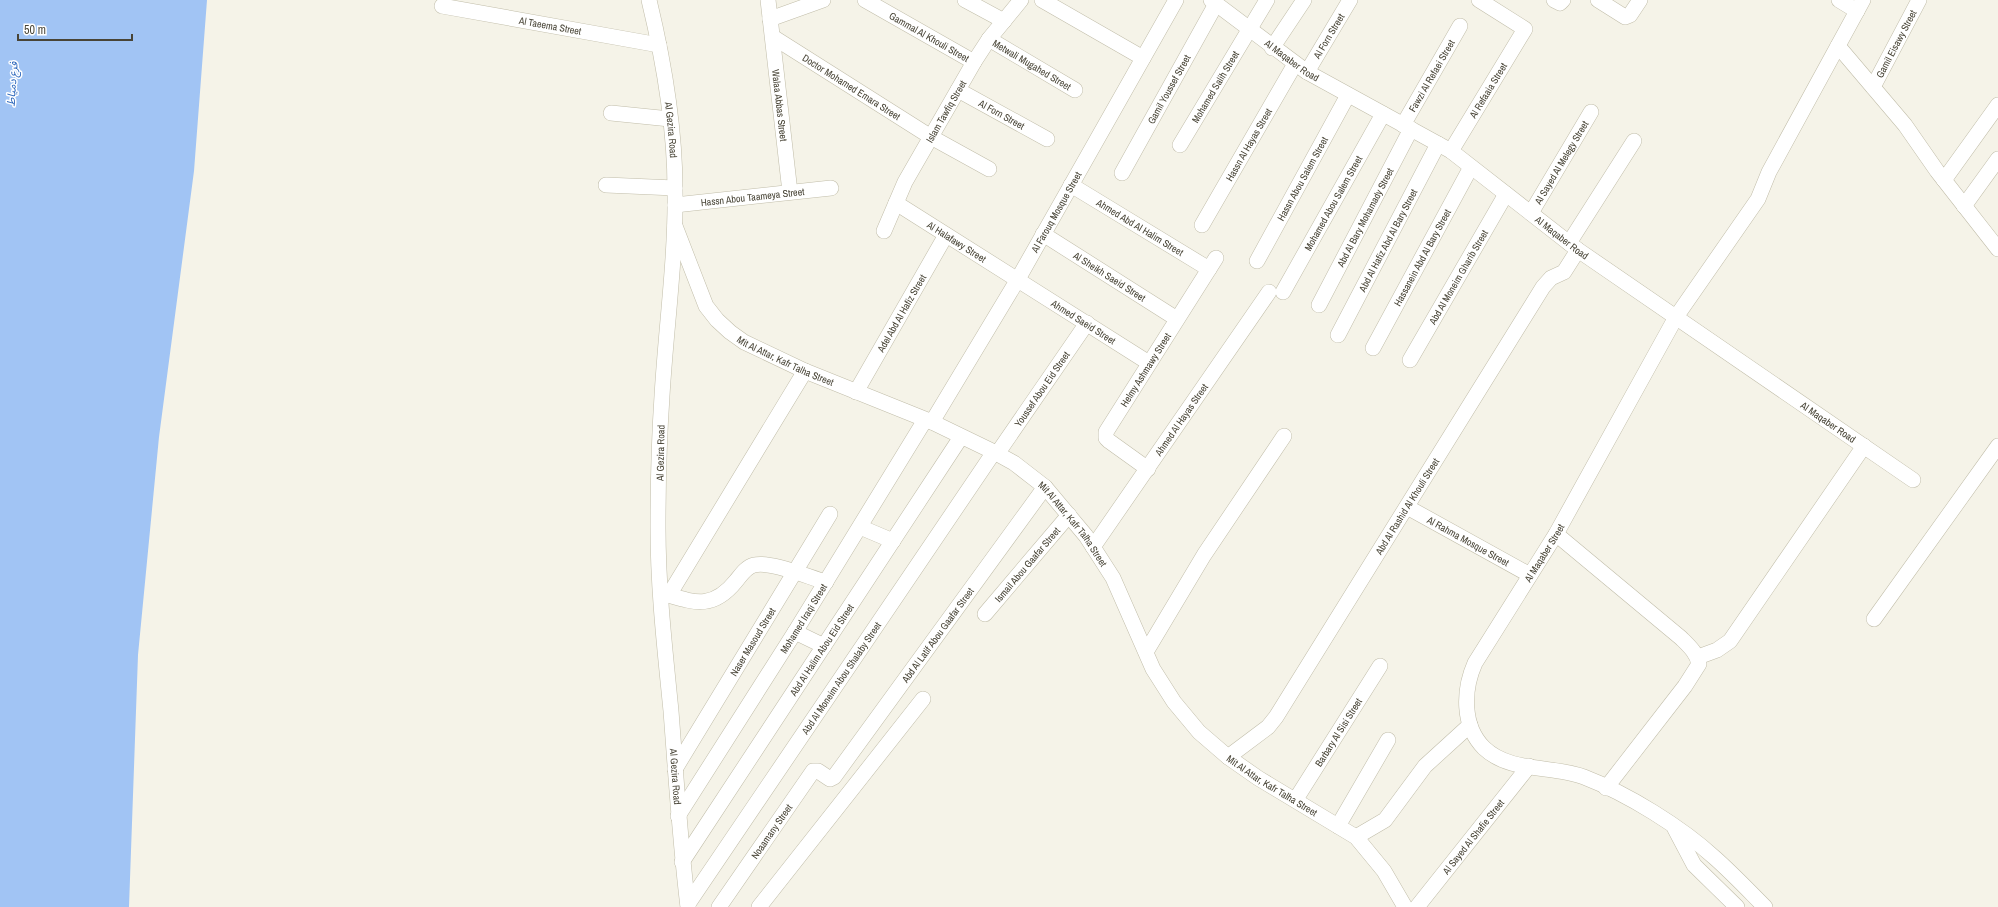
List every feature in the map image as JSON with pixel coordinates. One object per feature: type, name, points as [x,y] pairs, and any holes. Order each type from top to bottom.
[{"type":"street","name":"Al Gezira Road","points":[[649,0],[659,45],[670,119],[675,188],[675,226],[662,396],[658,529],[664,594],[678,816],[688,906]]},
{"type":"street","name":"Walaa Abbas Street","points":[[768,0],[790,192]]},
{"type":"street","points":[[770,19],[823,0]]},
{"type":"street","name":"Gammal Al Khouli Street","points":[[865,0],[974,62]]},
{"type":"street","points":[[966,0],[1004,21]]},
{"type":"street","name":"Islam Tawfiq Street","points":[[884,231],[905,182],[974,62],[989,39],[1021,0]]},
{"type":"street","points":[[1042,0],[1143,58]]},
{"type":"street","name":"Al Farouq Mosque Street","points":[[929,421],[1018,279],[1176,0]]},
{"type":"street","name":"Mohamed Salih Street","points":[[1180,145],[1267,0]]},
{"type":"street","points":[[1272,48],[1304,0]]},
{"type":"street","name":"Al Forn Street","points":[[1301,68],[1350,0]]},
{"type":"street","name":"Al Refaaia Street","points":[[1451,152],[1525,28],[1479,0]]},
{"type":"street","points":[[1554,0],[1560,2],[1563,0]]},
{"type":"street","points":[[1598,0],[1625,16],[1630,15],[1640,0]]},
{"type":"street","points":[[1839,0],[1860,6]]},
{"type":"street","name":"Gamil Eisawy Street","points":[[1873,87],[1919,0]]},
{"type":"street","name":"Al Maqaber Road","points":[[1222,4],[1272,48],[1301,68],[1451,152],[1573,246],[1912,480]]},
{"type":"street","name":"Gamil Youssef Street","points":[[1122,173],[1222,4]]},
{"type":"street","name":"Al Taeema Street","points":[[442,6],[659,45]]},
{"type":"street","name":"Al Maqaber Street","points":[[1765,907],[1715,857],[1657,814],[1606,788],[1569,772],[1510,762],[1492,754],[1478,742],[1470,725],[1467,695],[1471,673],[1475,663],[1556,534],[1676,317],[1758,199],[1769,172],[1860,6]]},
{"type":"street","name":"Fawzi Al Refaei Street","points":[[1407,127],[1460,26]]},
{"type":"street","name":"Doctor Mohamed Emara Street","points":[[772,37],[931,137],[989,169]]},
{"type":"street","name":"Metwali Mugahed Street","points":[[989,39],[1075,90]]},
{"type":"street","points":[[1838,46],[1905,125],[1944,180],[1998,249]]},
{"type":"street","name":"Hassn Al Hayas Street","points":[[1202,226],[1301,68]]},
{"type":"street","name":"Al Forn Street","points":[[958,90],[1047,139]]},
{"type":"street","name":"Hassn Abou Salem Street","points":[[1257,261],[1348,95]]},
{"type":"street","points":[[1944,180],[1998,105]]},
{"type":"street","name":"Al Sayed Al Melegy Street","points":[[1531,213],[1591,112]]},
{"type":"street","points":[[611,113],[670,119]]},
{"type":"street","name":"Mohamed Abou Salem Street","points":[[1276,292],[1383,114]]},
{"type":"street","name":"Abd Al Bary Mohamady Street","points":[[1319,305],[1407,127]]},
{"type":"street","name":"Abd Al Rashid Al Khouli Street","points":[[1228,758],[1268,727],[1276,718],[1543,287],[1551,278],[1564,272],[1573,246],[1634,141]]},
{"type":"street","name":"Abd Al Hafiz Abd Al Bary Street","points":[[1338,335],[1438,144]]},
{"type":"street","points":[[1964,206],[1998,159]]},
{"type":"street","name":"Hassanein Abd Al Bary Street","points":[[1373,348],[1471,167]]},
{"type":"street","points":[[606,185],[675,188]]},
{"type":"street","name":"Ahmed Abd Al Halim Street","points":[[1071,185],[1212,264]]},
{"type":"street","name":"Hassn Abou Taameya Street","points":[[675,205],[831,188]]},
{"type":"street","name":"Abd Al Moneim Gharib Street","points":[[1410,360],[1506,194]]},
{"type":"street","name":"Al Halafawy Street","points":[[896,203],[1018,279]]},
{"type":"street","name":"Mit Al Attar, Kafr Talha Street","points":[[675,226],[706,306],[717,320],[744,342],[805,371],[929,421],[1014,463],[1045,487],[1069,515],[1093,547],[1113,578],[1153,669],[1174,702],[1199,732],[1228,758],[1356,837],[1384,870],[1405,907]]},
{"type":"street","name":"Al Sheikh Saeid Street","points":[[1043,234],[1177,318]]},
{"type":"street","name":"Adel Abd Al Hafiz Street","points":[[856,392],[946,235]]},
{"type":"street","name":"Helmy Ashmawy Street","points":[[1148,468],[1109,441],[1105,435],[1107,429],[1212,264]]},
{"type":"street","name":"Ahmed Saeid Street","points":[[1018,279],[1149,363]]},
{"type":"street","name":"Ahmed Al Hayas Street","points":[[1093,547],[1148,468],[1276,292]]},
{"type":"street","name":"Youssef Abou Eid Street","points":[[995,453],[1087,323]]},
{"type":"street","points":[[805,371],[664,594],[696,601],[714,600],[725,593],[743,572],[752,565],[766,565],[826,582]]},
{"type":"street","name":"Mohamed Iraqi Street","points":[[678,816],[860,527],[929,421]]},
{"type":"street","points":[[1146,652],[1204,555],[1284,436]]},
{"type":"street","name":"Abd Al Halim Abou Eid Street","points":[[682,862],[961,437]]},
{"type":"street","points":[[1698,658],[1717,650],[1730,641],[1864,446]]},
{"type":"street","points":[[1874,619],[1998,446]]},
{"type":"street","name":"Abd Al Moneim Abou Shalaby Street","points":[[688,906],[995,453]]},
{"type":"street","name":"Abd Al Latif Abou Gaafar Street","points":[[828,778],[834,777],[1045,487]]},
{"type":"street","name":"Al Rahma Mosque Street","points":[[1407,507],[1530,575]]},
{"type":"street","name":"Naser Masoud Street","points":[[675,769],[830,514]]},
{"type":"street","name":"Ismail Abou Gaafar Street","points":[[985,614],[1069,515]]},
{"type":"street","points":[[860,527],[893,541]]},
{"type":"street","points":[[1556,534],[1681,638],[1698,658],[1699,664],[1695,673],[1606,788]]},
{"type":"street","points":[[795,632],[824,646]]},
{"type":"street","name":"Barbary Al Sisi Street","points":[[1296,799],[1380,666]]},
{"type":"street","points":[[759,907],[923,699]]},
{"type":"street","points":[[1356,837],[1385,820],[1425,766],[1470,725]]},
{"type":"street","points":[[1338,826],[1388,740]]},
{"type":"street","name":"Al Sayed Al Shafie Street","points":[[1417,907],[1529,766]]},
{"type":"street","name":"Noaamany Street","points":[[719,907],[813,771],[818,771],[828,778]]},
{"type":"street","points":[[1675,828],[1694,865],[1737,907]]},
{"type":"water","name":"فرع دمياط","points":[[0,0],[207,0],[194,171],[159,437],[138,655],[129,907],[0,907]]}]
